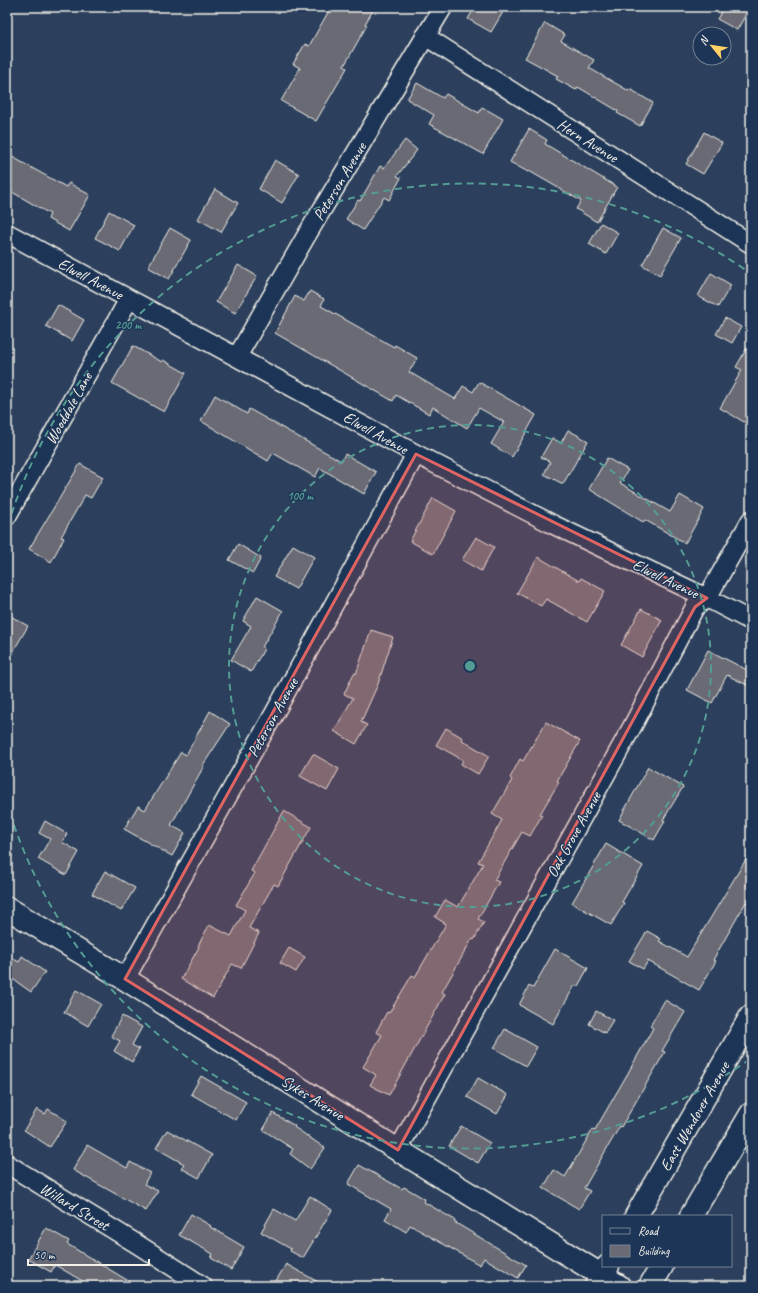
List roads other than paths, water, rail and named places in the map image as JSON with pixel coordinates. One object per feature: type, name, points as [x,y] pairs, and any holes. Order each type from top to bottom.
[{"type":"main road","name":"Sykes Avenue","points":[[7,908],[125,979],[606,1278]]},
{"type":"main road","name":"East Wendover Avenue","points":[[637,1215],[751,1016]]},
{"type":"main road","points":[[692,1215],[751,1114]]},
{"type":"main road","points":[[650,1286],[661,1267]]},
{"type":"street","name":"Peterson Avenue","points":[[237,357],[305,238],[443,7]]},
{"type":"street","name":"Hern Avenue","points":[[425,36],[751,244]]},
{"type":"street","name":"Elwell Avenue","points":[[7,233],[416,454],[554,525],[707,598],[751,621]]},
{"type":"street","name":"Wooddale Lane","points":[[7,516],[129,299]]},
{"type":"street","name":"Peterson Avenue","points":[[125,979],[274,714],[416,454]]},
{"type":"street","name":"Oak Grove Avenue","points":[[398,1150],[632,727],[695,607],[707,598],[751,520]]},
{"type":"street","name":"Willard Street","points":[[7,1164],[203,1286]]}]
